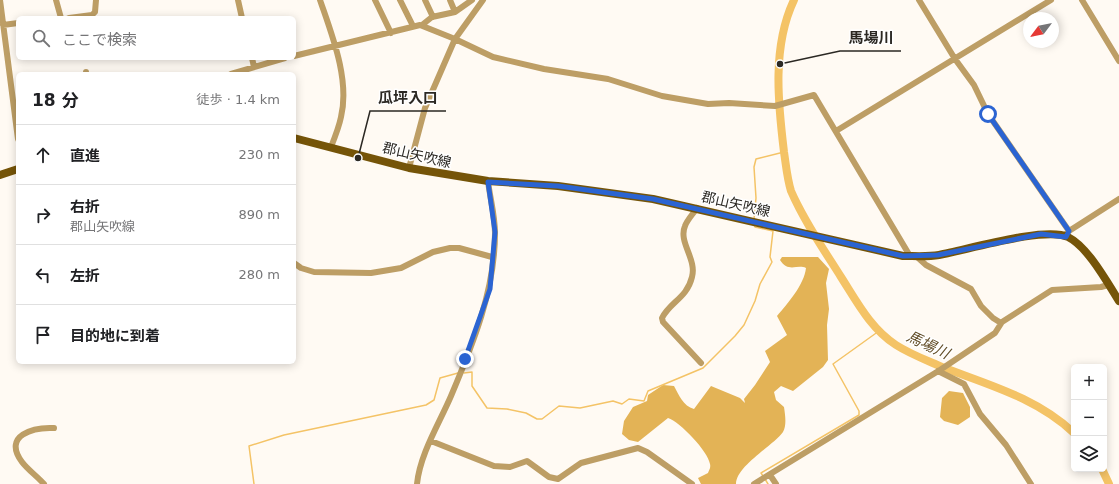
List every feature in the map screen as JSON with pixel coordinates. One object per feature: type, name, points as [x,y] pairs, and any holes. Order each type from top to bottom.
[{"type":"main road","name":"郡山矢吹線","points":[[296,138],[409,168],[488,182],[605,191],[697,208],[824,239],[884,252],[913,256],[938,255],[1041,234],[1067,234]]},
{"type":"main road","points":[[0,175],[16,170]]},
{"type":"main road","points":[[1067,234],[1083,250],[1119,300]]},
{"type":"street","points":[[0,0],[16,124]]},
{"type":"street","points":[[56,0],[60,16]]},
{"type":"street","points":[[84,16],[92,15],[95,12],[96,0]]},
{"type":"street","points":[[238,0],[242,16]]},
{"type":"street","points":[[320,0],[336,44],[342,78],[342,110],[331,147]]},
{"type":"street","points":[[375,0],[390,33]]},
{"type":"street","points":[[400,0],[413,26]]},
{"type":"street","points":[[425,0],[433,17]]},
{"type":"street","points":[[450,0],[455,12]]},
{"type":"street","points":[[409,168],[425,108],[455,39],[483,0]]},
{"type":"street","points":[[919,0],[955,58],[974,85],[988,114],[1067,234],[1119,199]]},
{"type":"street","points":[[836,131],[1051,0]]},
{"type":"street","points":[[1082,0],[1119,61]]},
{"type":"street","points":[[422,25],[424,22],[433,17],[455,12],[469,1]]},
{"type":"street","points":[[3,25],[16,23]]},
{"type":"street","points":[[296,55],[336,44],[422,25],[455,39],[477,51],[505,61],[608,79],[662,96],[708,104],[729,103],[775,106],[814,95],[913,256],[926,265],[971,289],[981,306],[993,318],[1001,323]]},
{"type":"street","points":[[252,60],[254,67]]},
{"type":"street","points":[[238,72],[278,60]]},
{"type":"street","points":[[417,484],[422,462],[451,395],[490,289],[494,226],[488,182]]},
{"type":"street","points":[[697,208],[687,221],[683,233],[691,255],[693,273],[692,278],[683,296],[662,318],[663,322],[701,363]]},
{"type":"street","points":[[296,264],[301,268],[314,272],[371,273],[401,268],[433,252],[450,248],[459,248],[492,257]]},
{"type":"street","points":[[754,484],[939,371],[995,333],[1001,323],[1052,290],[1101,287],[1108,285]]},
{"type":"street","points":[[939,371],[964,384],[980,414],[1006,445],[1031,484]]},
{"type":"street","points":[[44,484],[21,461],[16,449],[17,444],[23,434],[30,430],[54,428]]},
{"type":"street","points":[[431,441],[494,466],[510,467],[527,461],[549,478],[555,479],[561,478],[581,463],[638,448],[647,452],[692,484]]},
{"type":"street","points":[[770,475],[776,484]]},
{"type":"shaded area","points":[[782,257],[818,257],[829,269],[826,283],[829,309],[827,325],[828,360],[823,367],[793,391],[781,386],[774,392],[776,400],[784,407],[785,426],[783,432],[748,463],[738,477],[736,484],[701,484],[698,478],[708,473],[710,464],[708,458],[693,438],[679,425],[668,418],[638,442],[629,440],[622,434],[624,421],[633,407],[647,401],[648,395],[663,385],[674,386],[684,403],[690,408],[694,409],[711,386],[740,398],[745,403],[744,399],[770,362],[765,351],[787,335],[777,316],[795,294],[805,274],[806,268],[786,266],[780,260]]},
{"type":"shaded area","points":[[949,391],[963,393],[970,407],[970,417],[958,425],[944,421],[940,417],[942,398]]},
{"type":"waterway","name":"馬場川","points":[[794,0],[782,36],[778,75],[784,152],[791,191],[821,246],[859,305],[872,323],[887,339],[918,357],[1028,401],[1044,410],[1071,430]]},
{"type":"waterway","points":[[754,219],[756,198],[754,167],[756,159],[784,152]]},
{"type":"waterway","points":[[464,373],[472,372],[472,386],[487,408],[507,409],[526,413],[537,419],[542,419],[559,406],[580,408],[613,401],[622,404],[629,399],[644,401],[648,391],[703,368],[744,325],[755,301],[760,284],[772,262],[770,257],[773,231],[755,227],[754,225]]},
{"type":"waterway","points":[[763,476],[761,473],[859,415],[859,411],[833,364],[879,331]]},
{"type":"waterway","points":[[254,484],[249,446],[284,435],[426,405],[434,400],[440,378],[458,373]]},
{"type":"waterway","name":"馬場川","points":[[1103,472],[1109,484]]},
{"type":"waterway","points":[[765,479],[768,484]]},
{"type":"place","name":"馬場川","points":[[780,64]]},
{"type":"place","name":"瓜坪入口","points":[[358,158]]},
{"type":"route","points":[[465,359],[490,289],[495,232],[488,182],[558,186],[605,191],[653,199],[903,256],[938,255],[1041,234],[1061,235],[1066,237],[1069,231],[1016,152],[988,114]]}]
